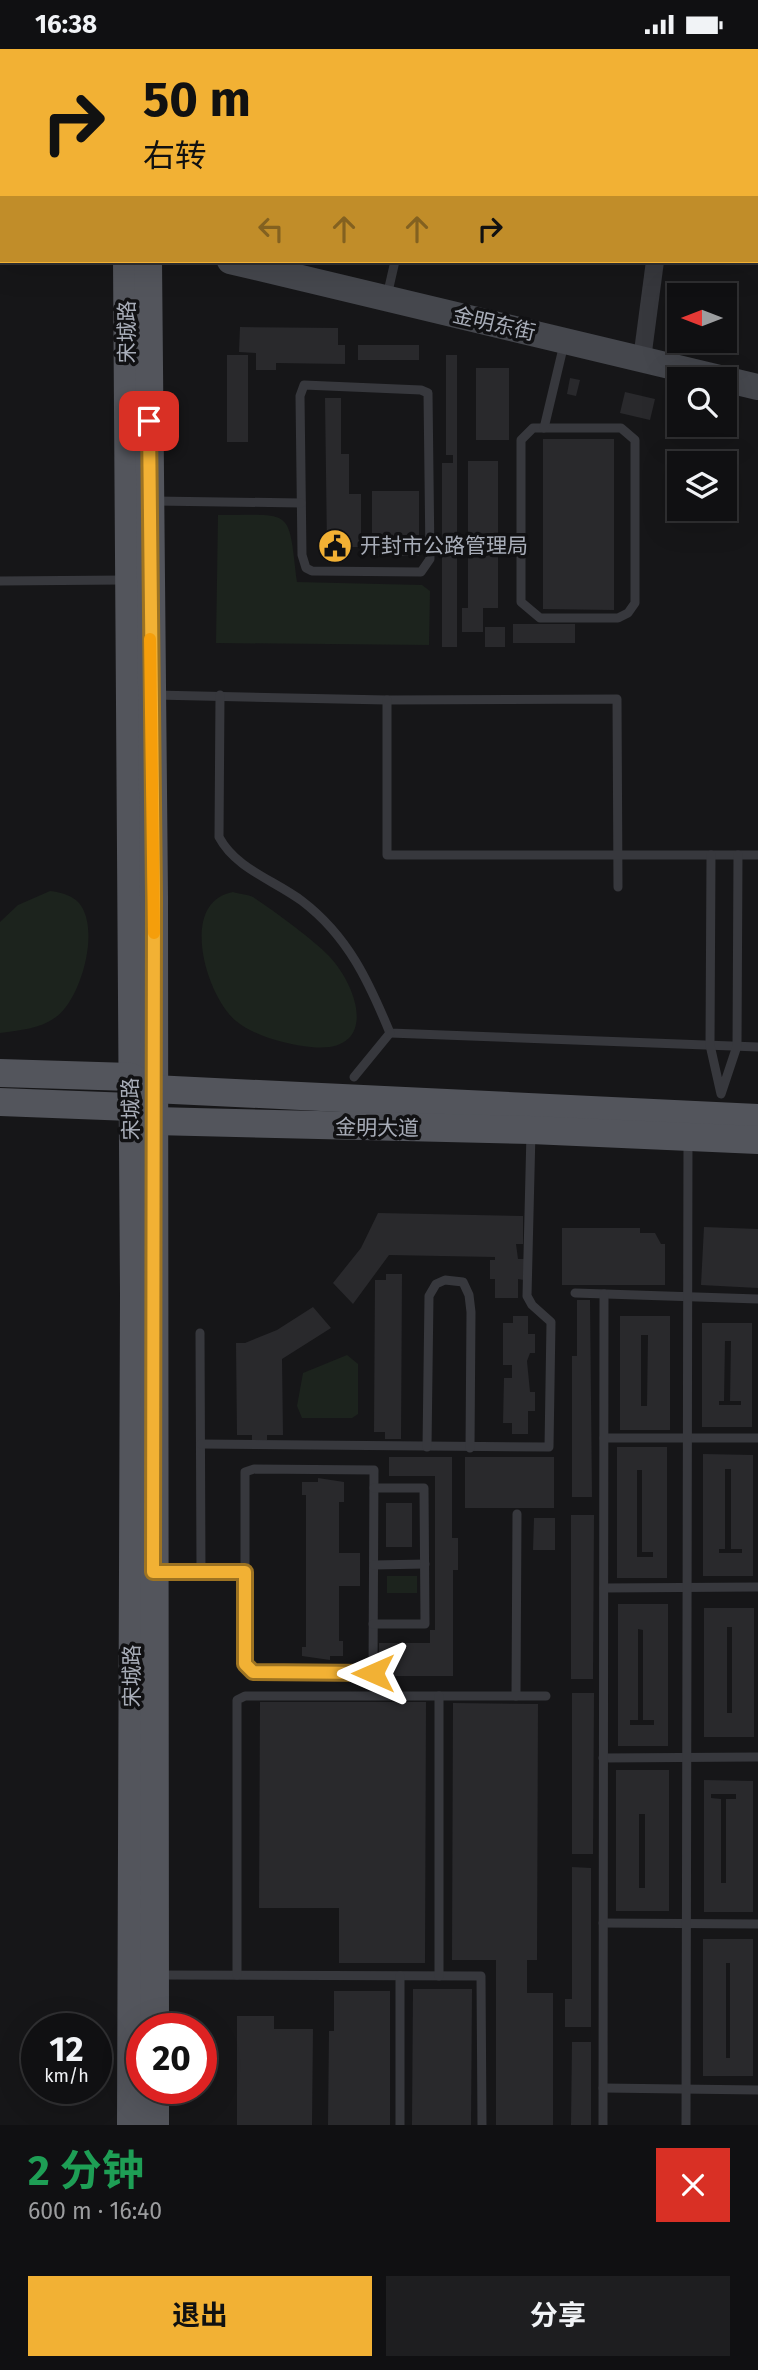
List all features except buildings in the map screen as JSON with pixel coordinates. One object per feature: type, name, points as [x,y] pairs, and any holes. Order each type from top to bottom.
[{"type":"main road","name":"宋城路","points":[[127,263],[130,580],[142,1083]]},
{"type":"main road","name":"宋城路","points":[[148,263],[150,695],[142,1114],[153,1572],[155,2013]]},
{"type":"main road","name":"金明大道","points":[[0,1073],[142,1083],[720,1105],[758,1118]]},
{"type":"main road","name":"金明大道","points":[[0,1102],[142,1114],[758,1140]]},
{"type":"main road","name":"宋城路","points":[[131,2125],[134,1294],[142,1114]]},
{"type":"main road","points":[[155,2104],[155,2125]]},
{"type":"street","name":"金明东街","points":[[238,263],[758,387]]},
{"type":"street","points":[[642,359],[655,263]]},
{"type":"lane","points":[[387,298],[395,263]]},
{"type":"lane","points":[[544,428],[565,341]]},
{"type":"lane","points":[[304,385],[421,390],[428,393],[430,559],[421,572],[306,568],[302,555],[301,503],[300,396],[304,385]]},
{"type":"lane","points":[[533,428],[544,428],[621,428],[635,440],[635,603],[628,613],[618,618],[541,618],[521,602],[521,440],[533,428]]},
{"type":"lane","points":[[149,501],[301,503]]},
{"type":"lane","points":[[0,581],[130,580]]},
{"type":"lane","points":[[150,695],[387,700],[617,699],[618,887]]},
{"type":"lane","points":[[220,695],[219,837],[227,852],[237,862],[303,902],[332,928],[355,957],[390,1033]]},
{"type":"lane","points":[[387,700],[387,855],[758,855]]},
{"type":"lane","points":[[711,855],[710,1045],[720,1105]]},
{"type":"lane","points":[[720,1105],[737,1046],[738,855]]},
{"type":"lane","points":[[390,1033],[758,1047]]},
{"type":"lane","points":[[354,1077],[390,1033]]},
{"type":"lane","points":[[201,1444],[550,1447],[551,1322],[532,1305],[527,1296],[531,1130]]},
{"type":"lane","points":[[686,2125],[685,1297],[688,1136]]},
{"type":"lane","points":[[428,1447],[429,1296],[436,1284],[456,1280],[463,1282],[470,1304],[470,1448]]},
{"type":"lane","points":[[575,1293],[758,1299]]},
{"type":"lane","points":[[603,2125],[604,1294]]},
{"type":"lane","points":[[200,1333],[201,1572]]},
{"type":"lane","points":[[604,1438],[758,1438]]},
{"type":"lane","points":[[254,1469],[374,1470],[374,1488],[373,1673],[253,1672],[245,1664],[245,1472],[254,1469]]},
{"type":"lane","points":[[373,1624],[425,1624],[424,1488],[374,1488]]},
{"type":"lane","points":[[516,1696],[517,1514]]},
{"type":"lane","points":[[374,1565],[425,1564]]},
{"type":"lane","points":[[153,1572],[245,1572]]},
{"type":"lane","points":[[604,1587],[758,1587]]},
{"type":"lane","points":[[237,1975],[237,1700],[245,1696],[546,1696]]},
{"type":"lane","points":[[439,1696],[439,1976]]},
{"type":"lane","points":[[604,1758],[758,1757]]},
{"type":"lane","points":[[603,1923],[758,1924]]},
{"type":"lane","points":[[154,1975],[481,1976],[482,2125]]},
{"type":"lane","points":[[400,1976],[400,2125]]},
{"type":"lane","points":[[603,2088],[758,2090]]},
{"type":"shaded area","points":[[218,515],[274,516],[283,520],[292,540],[297,582],[422,585],[430,591],[429,645],[216,643]]},
{"type":"shaded area","points":[[50,891],[73,898],[85,915],[88,946],[80,980],[65,1008],[50,1021],[37,1027],[0,1033],[0,922],[18,905]]},
{"type":"shaded area","points":[[233,892],[253,897],[282,917],[322,949],[340,970],[355,1001],[357,1017],[354,1030],[346,1040],[332,1046],[311,1047],[282,1042],[243,1026],[225,1009],[207,972],[202,931],[206,913],[216,899]]},
{"type":"shaded area","points":[[347,1355],[358,1364],[358,1414],[352,1418],[302,1418],[297,1406],[303,1373]]},
{"type":"shaded area","points":[[387,1576],[417,1576],[417,1593],[387,1593]]},
{"type":"slow traffic","points":[[150,639],[154,933]]},
{"type":"place","name":"开封市公路管理局","points":[[335,546]]},
{"type":"route","points":[[149,421],[154,897],[153,1572],[245,1572],[245,1664],[253,1672],[373,1673]]}]
